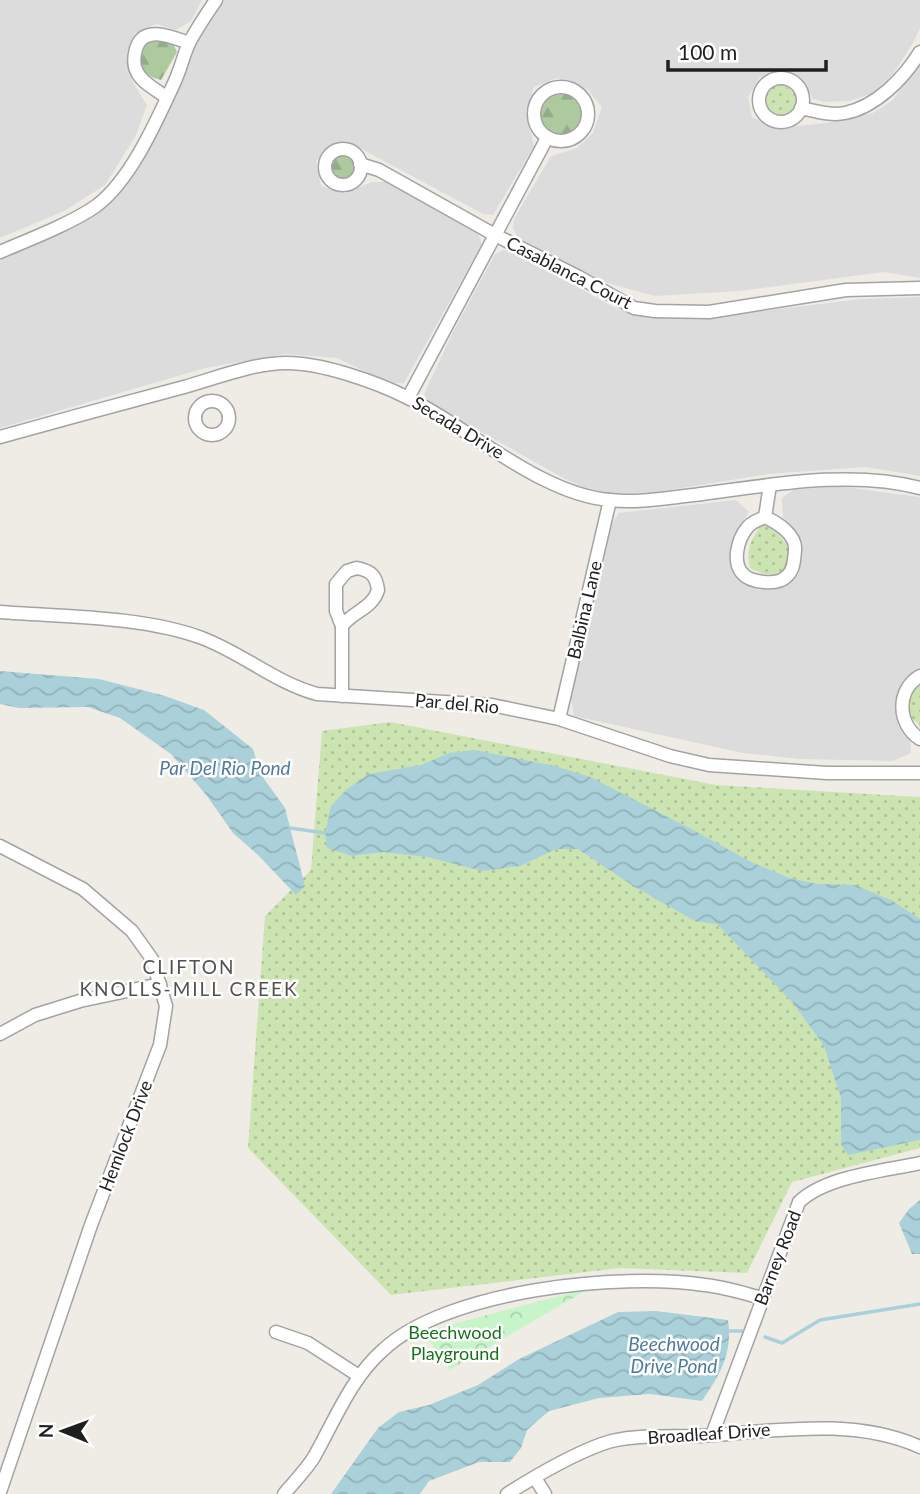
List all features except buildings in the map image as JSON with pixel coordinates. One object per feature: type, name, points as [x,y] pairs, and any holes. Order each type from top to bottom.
[{"type":"street","points":[[0,252],[95,206],[112,191],[127,172],[146,139],[175,81],[189,43],[216,0]]},
{"type":"street","points":[[166,97],[142,80],[137,72],[135,53],[138,42],[156,33],[189,43]]},
{"type":"street","points":[[801,108],[834,114],[856,110],[869,104],[895,84],[920,52]]},
{"type":"street","points":[[561,86],[573,89],[586,102],[588,114],[585,126],[577,136],[565,141],[547,138],[538,130],[534,118],[537,101],[549,89],[561,86]]},
{"type":"street","points":[[408,398],[547,138]]},
{"type":"street","name":"Casablanca Court","points":[[360,164],[379,170],[634,308],[655,312],[709,312],[846,290],[920,289]]},
{"type":"street","name":"Secada Drive","points":[[0,437],[261,366],[308,364],[356,378],[408,398],[547,481],[577,494],[610,500],[650,500],[770,485],[858,479],[890,481],[920,488]]},
{"type":"street","points":[[206,380],[211,401]]},
{"type":"street","points":[[765,517],[790,536],[796,545],[793,566],[786,577],[778,581],[751,580],[742,573],[737,564],[738,545],[747,528],[765,517],[770,485]]},
{"type":"street","name":"Balbina Lane","points":[[559,719],[610,500]]},
{"type":"street","points":[[342,626],[376,597],[377,582],[368,570],[357,568],[347,571],[336,583],[336,611],[342,626],[342,696]]},
{"type":"street","name":"Par del Rio","points":[[0,612],[138,624],[184,632],[204,639],[305,691],[342,696],[472,702],[559,719],[670,756],[709,765],[827,773],[920,773]]},
{"type":"street","points":[[920,676],[910,682],[902,706],[904,720],[920,740]]},
{"type":"street","name":"Hemlock Drive","points":[[0,846],[83,889],[132,931],[152,959],[166,1006],[160,1045],[91,1225],[0,1492]]},
{"type":"street","points":[[0,1034],[35,1015],[80,1001],[160,984]]},
{"type":"street","name":"Barney Road","points":[[712,1435],[799,1202],[808,1194],[850,1178],[920,1163]]},
{"type":"street","points":[[284,1494],[312,1460],[359,1376],[381,1350],[401,1334],[429,1319],[476,1304],[536,1291],[632,1280],[705,1284],[762,1298]]},
{"type":"street","points":[[276,1332],[308,1343],[359,1376]]},
{"type":"street","name":"Broadleaf Drive","points":[[508,1494],[604,1443],[785,1429],[874,1431],[898,1437],[920,1447]]},
{"type":"street","points":[[535,1478],[545,1494]]},
{"type":"shaded area","points":[[0,0],[202,0],[191,21],[176,30],[156,24],[134,34],[127,55],[133,83],[147,105],[135,137],[105,185],[64,211],[0,238]]},
{"type":"shaded area","points":[[225,0],[920,0],[920,28],[913,43],[893,74],[873,93],[850,101],[825,102],[813,99],[805,83],[788,74],[760,77],[748,97],[752,117],[775,128],[827,123],[873,113],[893,100],[920,60],[920,278],[884,272],[739,291],[655,296],[607,283],[517,237],[513,228],[514,219],[551,156],[577,148],[593,133],[602,107],[588,90],[557,78],[534,87],[526,112],[534,146],[493,215],[483,214],[354,145],[333,144],[316,161],[321,186],[345,193],[372,182],[387,182],[478,234],[482,244],[404,383],[390,383],[337,358],[285,354],[205,368],[0,428],[0,259],[96,213],[131,176],[189,43]]},
{"type":"shaded area","points":[[504,250],[514,251],[615,308],[643,317],[703,318],[861,299],[920,297],[920,476],[865,467],[768,474],[657,492],[616,494],[595,492],[565,479],[428,402],[424,394],[453,332],[495,254]]},
{"type":"shaded area","points":[[837,486],[920,497],[920,669],[904,680],[897,698],[910,740],[911,753],[893,761],[800,759],[743,753],[574,716],[571,699],[608,529],[619,513],[736,500],[749,512],[741,525],[732,555],[738,580],[756,586],[780,586],[797,576],[803,554],[798,534],[783,518],[782,498],[793,490]]},
{"type":"green space","points":[[154,40],[172,41],[177,52],[161,80],[147,74],[138,62],[144,43]]},
{"type":"green space","points":[[784,85],[794,92],[800,101],[798,109],[779,115],[771,112],[764,104],[767,93],[774,86]]},
{"type":"green space","points":[[554,92],[565,92],[584,106],[584,113],[575,130],[563,136],[549,138],[541,130],[539,104],[545,96]]},
{"type":"green space","points":[[342,153],[351,157],[355,166],[351,175],[342,179],[333,175],[329,166],[333,157]]},
{"type":"green space","points":[[762,525],[775,531],[790,550],[787,566],[777,575],[763,574],[750,568],[750,545]]},
{"type":"green space","points":[[920,680],[920,727],[910,719],[908,708],[910,698]]},
{"type":"green space","points":[[390,722],[716,785],[920,797],[920,1148],[792,1182],[747,1273],[620,1268],[391,1295],[248,1148],[265,916],[311,870],[322,731]]},
{"type":"green space","name":"Beechwood Playground","points":[[590,1288],[450,1370],[423,1332]]},
{"type":"water","name":"Par Del Rio Pond","points":[[0,671],[99,679],[165,696],[204,710],[253,749],[260,773],[285,808],[305,886],[296,895],[233,833],[207,796],[171,754],[120,718],[88,707],[19,708],[0,704]]},
{"type":"water","points":[[474,750],[555,766],[590,777],[749,861],[789,878],[818,884],[855,885],[891,900],[920,919],[920,1140],[848,1155],[841,1144],[841,1098],[824,1046],[793,1003],[717,924],[695,921],[635,887],[578,849],[556,849],[520,866],[483,871],[427,857],[383,852],[352,856],[327,848],[325,833],[331,806],[346,790],[369,774],[421,765],[449,753]]},
{"type":"water","points":[[920,1200],[920,1254],[912,1254],[899,1223]]},
{"type":"water","name":"Beechwood Drive Pond","points":[[656,1311],[728,1320],[729,1343],[724,1363],[702,1401],[650,1394],[599,1398],[549,1411],[527,1430],[521,1448],[510,1462],[479,1462],[429,1481],[420,1494],[331,1494],[378,1428],[399,1412],[429,1405],[478,1385],[519,1359],[618,1312]]},
{"type":"waterway","points":[[290,828],[325,833]]},
{"type":"waterway","points":[[765,1337],[782,1343],[820,1320],[920,1304]]},
{"type":"waterway","points":[[730,1331],[742,1331]]},
{"type":"district","name":"CLIFTON KNOLLS-MILL CREEK","points":[[189,978]]}]
